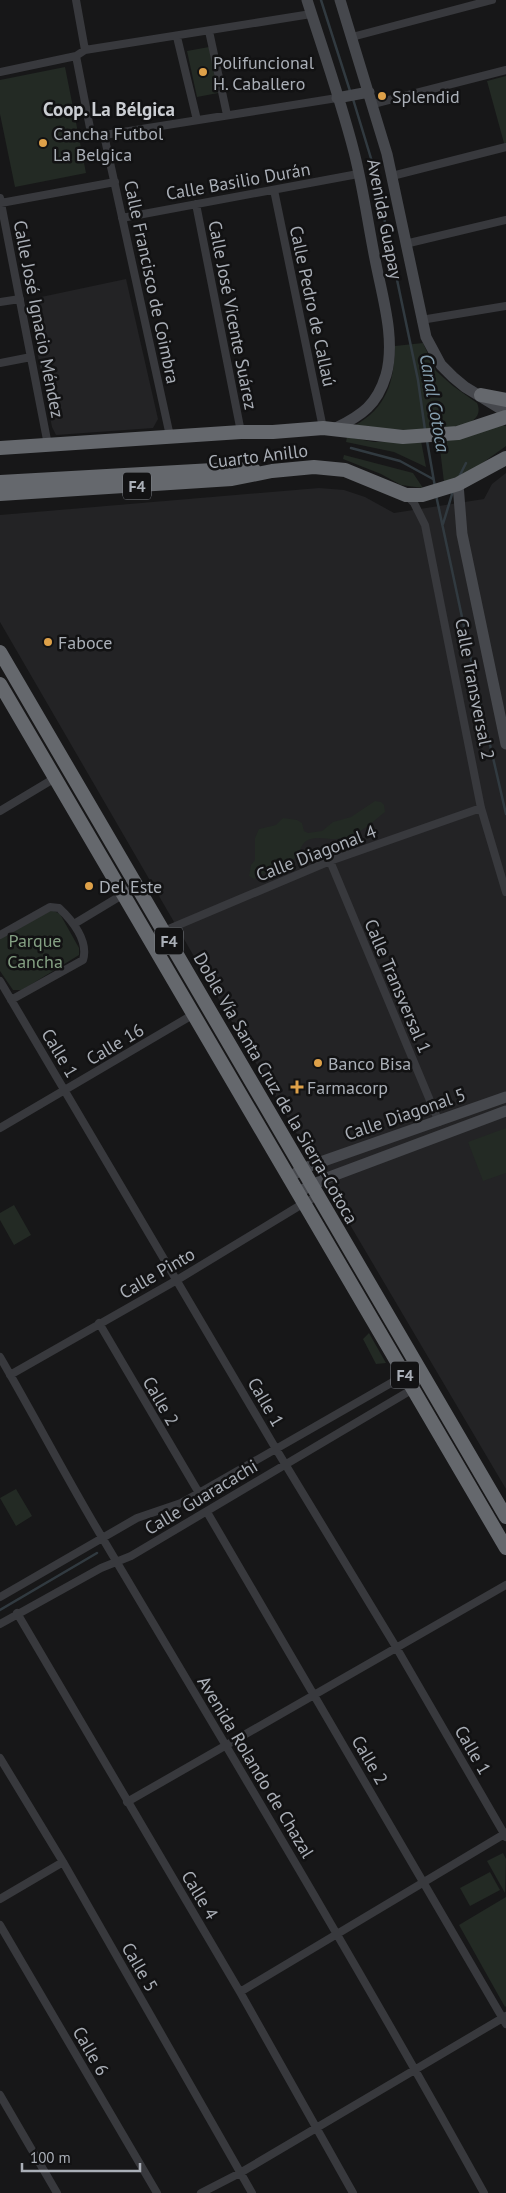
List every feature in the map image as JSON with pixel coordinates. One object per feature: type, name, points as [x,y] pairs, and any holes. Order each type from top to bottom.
[{"type":"highway","points":[[481,395],[506,400]]},
{"type":"highway","name":"Cuarto Anillo","points":[[0,448],[170,436],[330,428],[382,436],[420,436],[458,432],[506,416]]},
{"type":"highway","points":[[0,458],[223,442],[272,432]]},
{"type":"highway","name":"Cuarto Anillo","points":[[0,494],[232,480],[272,472],[314,467],[345,470],[406,495],[422,495],[452,487],[506,458]]},
{"type":"highway","points":[[0,482],[231,469],[272,472]]},
{"type":"highway","name":"Doble Vía Santa Cruz de la Sierra-Cotoca","points":[[0,652],[506,1517]]},
{"type":"highway","name":"Doble Vía Santa Cruz de la Sierra-Cotoca","points":[[0,684],[506,1548]]},
{"type":"main road","name":"Avenida Guapay","points":[[307,0],[341,97],[354,152],[386,315],[389,360],[380,390],[367,410],[330,428]]},
{"type":"main road","name":"Avenida Guapay","points":[[340,0],[352,37],[364,93],[373,104],[392,176],[426,337],[441,365],[465,387],[506,412]]},
{"type":"main road","points":[[341,97],[364,93]]},
{"type":"main road","name":"Calle Transversal 2","points":[[452,487],[506,744]]},
{"type":"main road","name":"Calle Diagonal 5","points":[[290,1178],[302,1170],[506,1097]]},
{"type":"main road","name":"Calle Diagonal 5","points":[[301,1197],[506,1112]]},
{"type":"street","points":[[76,0],[86,50]]},
{"type":"street","points":[[352,37],[492,0]]},
{"type":"street","points":[[0,72],[76,56],[86,50],[311,14]]},
{"type":"street","points":[[210,31],[227,115]]},
{"type":"street","points":[[177,36],[197,120]]},
{"type":"street","points":[[76,56],[91,133],[104,135],[341,97]]},
{"type":"street","points":[[373,104],[506,70]]},
{"type":"street","name":"Calle Francisco de Coimbra","points":[[104,135],[170,436]]},
{"type":"street","points":[[392,176],[506,147]]},
{"type":"street","name":"Calle Basilio Durán","points":[[122,218],[358,174]]},
{"type":"street","points":[[0,201],[115,182]]},
{"type":"street","name":"Calle Pedro de Callaú","points":[[274,190],[330,428]]},
{"type":"street","name":"Calle José Ignacio Méndez","points":[[0,201],[4,236],[20,299],[48,445]]},
{"type":"street","name":"Calle José Vicente Suárez","points":[[196,204],[241,432]]},
{"type":"street","points":[[405,244],[506,220]]},
{"type":"street","points":[[0,302],[20,299]]},
{"type":"street","points":[[421,320],[506,306]]},
{"type":"street","points":[[0,363],[31,358]]},
{"type":"street","name":"Calle Transversal 2","points":[[406,495],[414,503],[425,525],[481,808],[506,892]]},
{"type":"street","points":[[0,811],[55,778]]},
{"type":"street","name":"Calle Diagonal 4","points":[[164,932],[330,861],[481,808]]},
{"type":"street","name":"Calle Transversal 1","points":[[330,861],[439,1122]]},
{"type":"street","points":[[74,924],[137,886]]},
{"type":"street","points":[[0,935],[50,907],[59,908],[74,924],[85,954],[83,960],[11,1000]]},
{"type":"street","name":"Calle 1","points":[[0,981],[276,1449],[396,1647],[505,1835]]},
{"type":"street","name":"Calle 16","points":[[0,1128],[65,1092],[194,1014]]},
{"type":"street","name":"Calle Pinto","points":[[10,1375],[98,1323],[177,1280],[301,1197]]},
{"type":"street","name":"Calle 2","points":[[98,1323],[199,1493]]},
{"type":"street","name":"Avenida Rolando de Chazal","points":[[0,1357],[101,1537],[226,1744],[337,1934],[416,2070],[484,2193]]},
{"type":"street","name":"Calle Guaracachi","points":[[0,1596],[137,1518],[181,1503],[405,1375]]},
{"type":"street","name":"Calle Guaracachi","points":[[0,1624],[101,1568],[131,1556],[413,1389]]},
{"type":"street","name":"Calle 2","points":[[206,1512],[315,1695],[422,1882],[505,2019]]},
{"type":"street","points":[[127,1802],[506,1585]]},
{"type":"street","name":"Calle 4","points":[[18,1613],[240,1992],[353,2193]]},
{"type":"street","name":"Calle 5","points":[[0,1758],[63,1862],[252,2193]]},
{"type":"street","points":[[240,1992],[422,1882],[505,1835]]},
{"type":"street","points":[[0,1899],[63,1862]]},
{"type":"street","name":"Calle 6","points":[[0,1925],[157,2193]]},
{"type":"street","points":[[201,2193],[240,2173],[505,2019]]},
{"type":"street","points":[[0,2095],[57,2193]]},
{"type":"shaded area","points":[[126,279],[158,419],[153,428],[56,435],[52,427],[27,300]]},
{"type":"shaded area","points":[[506,473],[506,1489],[333,1196],[0,622],[0,515],[319,488],[344,490],[365,497],[394,513],[484,499],[492,484]]},
{"type":"green space","name":"Polifuncional H. Caballero","points":[[209,47],[218,93],[197,97],[187,51]]},
{"type":"green space","name":"Cancha Futbol La Belgica","points":[[65,67],[86,173],[15,187],[0,114],[0,80]]},
{"type":"green space","points":[[506,76],[506,143],[504,143],[487,81]]},
{"type":"green space","points":[[423,343],[436,371],[477,403],[477,415],[468,423],[451,428],[429,430],[354,426],[374,411],[386,393],[393,371],[395,346]]},
{"type":"green space","points":[[502,425],[506,426],[506,446],[470,472],[444,482],[439,441]]},
{"type":"green space","points":[[347,437],[374,442],[421,441],[426,467],[394,452],[346,442]]},
{"type":"green space","points":[[344,455],[413,473],[423,488],[401,485],[381,474],[343,459]]},
{"type":"green space","points":[[375,801],[381,802],[384,805],[385,812],[362,830],[343,838],[318,838],[305,841],[297,856],[290,861],[254,879],[249,876],[251,865],[255,860],[255,838],[259,829],[276,825],[283,818],[297,820],[302,823],[304,831],[308,833],[322,831],[333,822],[351,817]]},
{"type":"green space","name":"Parque Cancha","points":[[52,910],[60,914],[79,948],[79,955],[22,990],[13,990],[0,971],[0,938]]},
{"type":"green space","points":[[506,1128],[506,1173],[483,1181],[468,1142]]},
{"type":"green space","points":[[14,1205],[31,1235],[14,1245],[0,1220],[0,1213]]},
{"type":"green space","points":[[369,1333],[386,1363],[376,1364],[363,1339]]},
{"type":"green space","points":[[16,1489],[32,1516],[16,1526],[0,1498]]},
{"type":"green space","points":[[503,1853],[506,1859],[505,1893],[487,1861]]},
{"type":"green space","points":[[490,1872],[500,1890],[470,1906],[460,1888]]},
{"type":"green space","points":[[506,1897],[506,2006],[505,2007],[459,1925]]},
{"type":"waterway","name":"Canal Cotoca","points":[[321,0],[350,91]]},
{"type":"waterway","name":"Canal Cotoca","points":[[353,99],[373,165],[418,380],[425,430]]},
{"type":"waterway","name":"Canal Cotoca","points":[[427,441],[435,487]]},
{"type":"waterway","points":[[351,448],[400,461],[433,479]]},
{"type":"waterway","points":[[459,477],[466,463]]},
{"type":"waterway","points":[[443,524],[453,491]]},
{"type":"waterway","name":"Canal Cotoca","points":[[436,495],[506,814]]},
{"type":"waterway","points":[[0,1610],[97,1553]]},
{"type":"place","name":"Polifuncional H. Caballero","points":[[203,72]]},
{"type":"place","name":"Splendid","points":[[382,96]]},
{"type":"place","name":"Cancha Futbol La Belgica","points":[[43,143]]},
{"type":"place","name":"Faboce","points":[[48,642]]},
{"type":"place","name":"Del Este","points":[[89,886]]},
{"type":"place","name":"Banco Bisa","points":[[318,1063]]},
{"type":"place","name":"Farmacorp","points":[[297,1087]]},
{"type":"district","name":"Coop. La Bélgica","points":[[109,109]]}]
